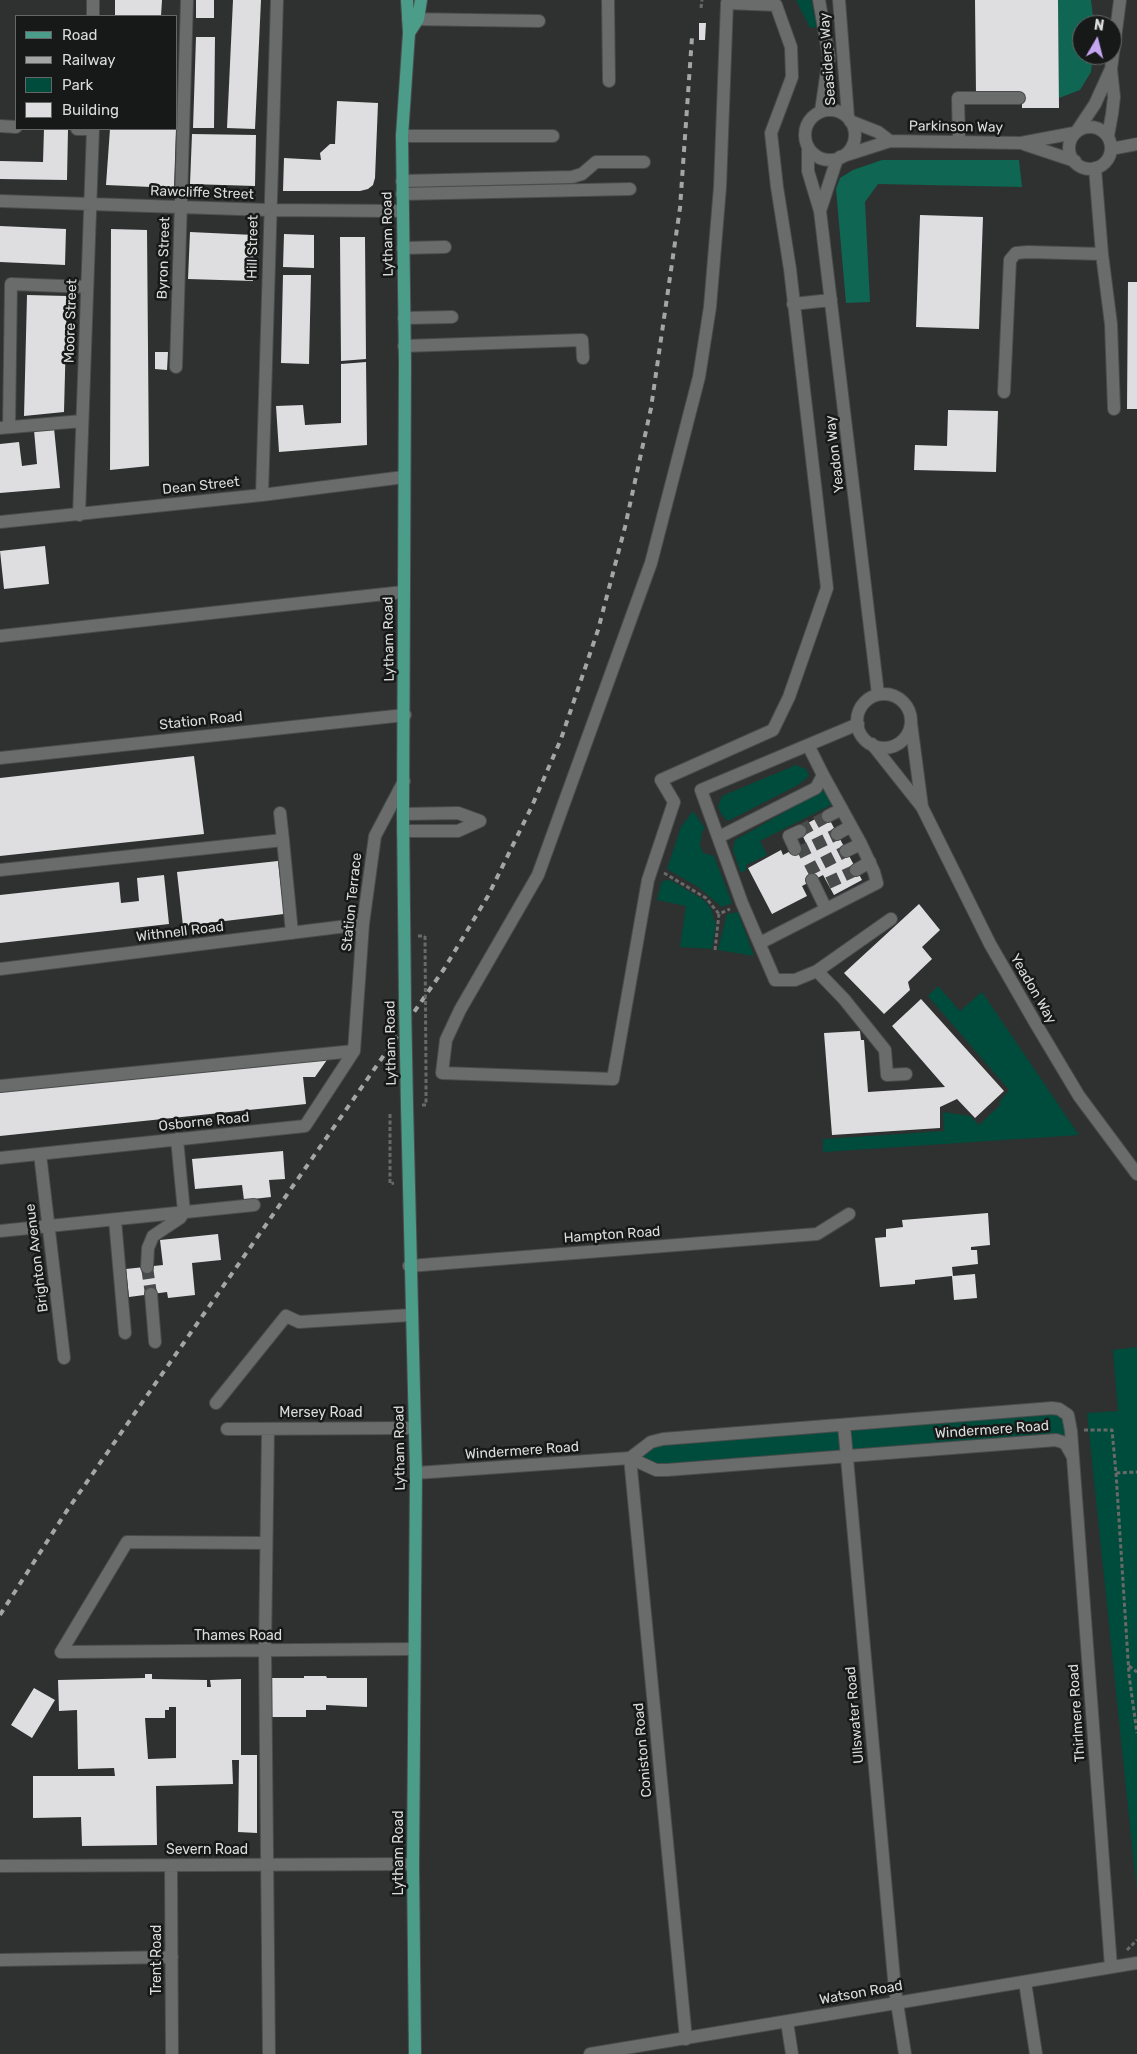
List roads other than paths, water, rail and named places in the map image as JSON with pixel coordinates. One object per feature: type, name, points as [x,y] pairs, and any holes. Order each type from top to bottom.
[{"type":"main road","name":"Lytham Road","points":[[408,0],[413,19]]},
{"type":"main road","name":"Lytham Road","points":[[415,2054],[413,1864],[416,1473],[409,1266],[403,831],[405,715],[402,136],[409,33],[421,0]]},
{"type":"street","points":[[93,0],[93,15]]},
{"type":"street","name":"Byron Street","points":[[176,367],[187,0]]},
{"type":"street","name":"Hill Street","points":[[262,495],[269,210],[277,0]]},
{"type":"street","points":[[608,0],[609,80]]},
{"type":"street","name":"Seasiders Way","points":[[819,0],[829,57],[821,111]]},
{"type":"street","name":"Seasiders Way","points":[[839,0],[849,119]]},
{"type":"street","points":[[1114,409],[1111,324],[1102,254],[1095,168],[1106,161],[1111,149],[1108,136],[1114,97],[1112,69],[1120,2]]},
{"type":"street","points":[[727,3],[776,5],[791,47],[792,77],[771,133],[793,304],[827,588],[789,697],[773,730],[661,780],[674,802],[651,869],[613,1079],[442,1072],[446,1040],[460,1010],[538,874],[651,563],[699,377],[710,307],[720,187],[727,3]]},
{"type":"street","points":[[413,19],[540,21]]},
{"type":"street","points":[[1075,161],[1069,146],[1112,69]]},
{"type":"street","points":[[959,142],[958,98],[1018,98]]},
{"type":"street","points":[[821,111],[837,111],[849,119],[854,141],[851,148],[838,158],[820,158],[808,147],[806,141],[807,127],[821,111]]},
{"type":"street","name":"Parkinson Way","points":[[849,119],[878,132],[890,141]]},
{"type":"street","points":[[0,126],[15,127]]},
{"type":"street","name":"Parkinson Way","points":[[838,158],[890,141],[1021,143],[1076,132],[1083,128],[1097,128],[1108,136]]},
{"type":"street","name":"Moore Street","points":[[78,515],[93,130]]},
{"type":"street","points":[[402,136],[553,136]]},
{"type":"street","name":"Parkinson Way","points":[[1021,143],[1075,161],[1081,166],[1095,168]]},
{"type":"street","points":[[1111,149],[1137,144]]},
{"type":"street","name":"Yeadon Way","points":[[808,147],[808,171],[820,211],[878,694]]},
{"type":"street","name":"Yeadon Way","points":[[820,211],[838,158]]},
{"type":"street","points":[[402,188],[572,177],[582,174],[596,162],[644,162]]},
{"type":"street","points":[[402,188],[630,189]]},
{"type":"street","name":"Rawcliffe Street","points":[[0,201],[269,210],[402,211]]},
{"type":"street","points":[[403,248],[445,247]]},
{"type":"street","points":[[1004,392],[1010,260],[1016,253],[1028,252],[1102,254]]},
{"type":"street","points":[[82,422],[4,427],[11,284],[87,287]]},
{"type":"street","points":[[793,304],[831,300]]},
{"type":"street","points":[[404,318],[452,317]]},
{"type":"street","points":[[404,346],[582,340],[583,358]]},
{"type":"street","name":"Dean Street","points":[[0,522],[262,495],[404,477]]},
{"type":"street","points":[[0,636],[403,592]]},
{"type":"street","points":[[878,694],[887,694],[902,701],[910,715],[911,724],[904,739],[889,747],[872,744],[865,739],[858,724],[860,708],[871,697],[878,694]]},
{"type":"street","name":"Station Road","points":[[0,758],[405,715]]},
{"type":"street","name":"Yeadon Way","points":[[910,715],[922,807]]},
{"type":"street","points":[[858,724],[701,790],[742,903],[775,980],[795,980],[817,971],[891,919]]},
{"type":"street","name":"Yeadon Way","points":[[872,744],[922,807],[986,936],[1036,1024],[1079,1096],[1137,1174]]},
{"type":"street","points":[[760,943],[877,883],[861,844],[808,745]]},
{"type":"street","points":[[719,837],[807,794],[816,788],[823,775]]},
{"type":"street","name":"Station Terrace","points":[[356,1034],[363,924],[375,836],[404,781]]},
{"type":"street","points":[[828,816],[842,809]]},
{"type":"street","points":[[280,813],[292,933]]},
{"type":"street","points":[[403,814],[458,813],[480,821],[458,831],[403,831]]},
{"type":"street","points":[[837,834],[851,826]]},
{"type":"street","points":[[795,848],[789,836],[800,830]]},
{"type":"street","points":[[0,870],[283,840]]},
{"type":"street","points":[[846,851],[861,844]]},
{"type":"street","points":[[856,870],[870,862]]},
{"type":"street","points":[[818,884],[826,909]]},
{"type":"street","name":"Withnell Road","points":[[0,969],[363,924]]},
{"type":"street","points":[[817,971],[844,999],[885,1050],[888,1074],[906,1074]]},
{"type":"street","name":"Osborne Road","points":[[0,1158],[305,1126],[354,1051],[356,1034]]},
{"type":"street","points":[[0,1086],[354,1051]]},
{"type":"street","points":[[148,1267],[148,1248],[153,1236],[180,1218],[184,1212],[177,1139]]},
{"type":"street","name":"Brighton Avenue","points":[[40,1154],[64,1358]]},
{"type":"street","points":[[0,1231],[254,1205]]},
{"type":"street","name":"Hampton Road","points":[[409,1266],[817,1234],[849,1214]]},
{"type":"street","points":[[114,1220],[125,1333]]},
{"type":"street","points":[[150,1294],[155,1342]]},
{"type":"street","points":[[216,1403],[286,1316],[298,1322],[410,1315]]},
{"type":"street","name":"Windermere Road","points":[[630,1458],[651,1442],[663,1439],[1052,1408],[1060,1409],[1068,1415],[1073,1456]]},
{"type":"street","name":"Ullswater Road","points":[[844,1425],[897,2002],[905,2054]]},
{"type":"street","name":"Mersey Road","points":[[227,1429],[415,1428]]},
{"type":"street","points":[[268,1429],[264,1650],[265,1865],[269,2054]]},
{"type":"street","name":"Windermere Road","points":[[416,1473],[630,1458],[656,1470],[667,1470],[1056,1440],[1065,1444],[1073,1456]]},
{"type":"street","name":"Thirlmere Road","points":[[1073,1456],[1111,1967]]},
{"type":"street","name":"Coniston Road","points":[[630,1458],[686,2039]]},
{"type":"street","name":"Thames Road","points":[[266,1542],[127,1542],[61,1652],[414,1649]]},
{"type":"street","name":"Severn Road","points":[[0,1866],[413,1864]]},
{"type":"street","name":"Trent Road","points":[[171,1866],[172,2054]]},
{"type":"street","points":[[0,1960],[172,1957]]},
{"type":"street","name":"Watson Road","points":[[590,2054],[668,2048],[686,2039],[1137,1963]]},
{"type":"street","points":[[1025,1982],[1036,2054]]},
{"type":"street","points":[[787,2022],[792,2054]]},
{"type":"tunnel","points":[[800,831],[828,816]]},
{"type":"tunnel","points":[[798,853],[837,834]]},
{"type":"tunnel","points":[[807,871],[846,851]]},
{"type":"tunnel","points":[[828,883],[856,870]]},
{"type":"tunnel","points":[[147,1267],[151,1294]]},
{"type":"railway","points":[[0,1615],[66,1512],[444,969],[488,896],[532,806],[561,739],[598,630],[625,527],[651,408],[680,208],[692,37]]}]
